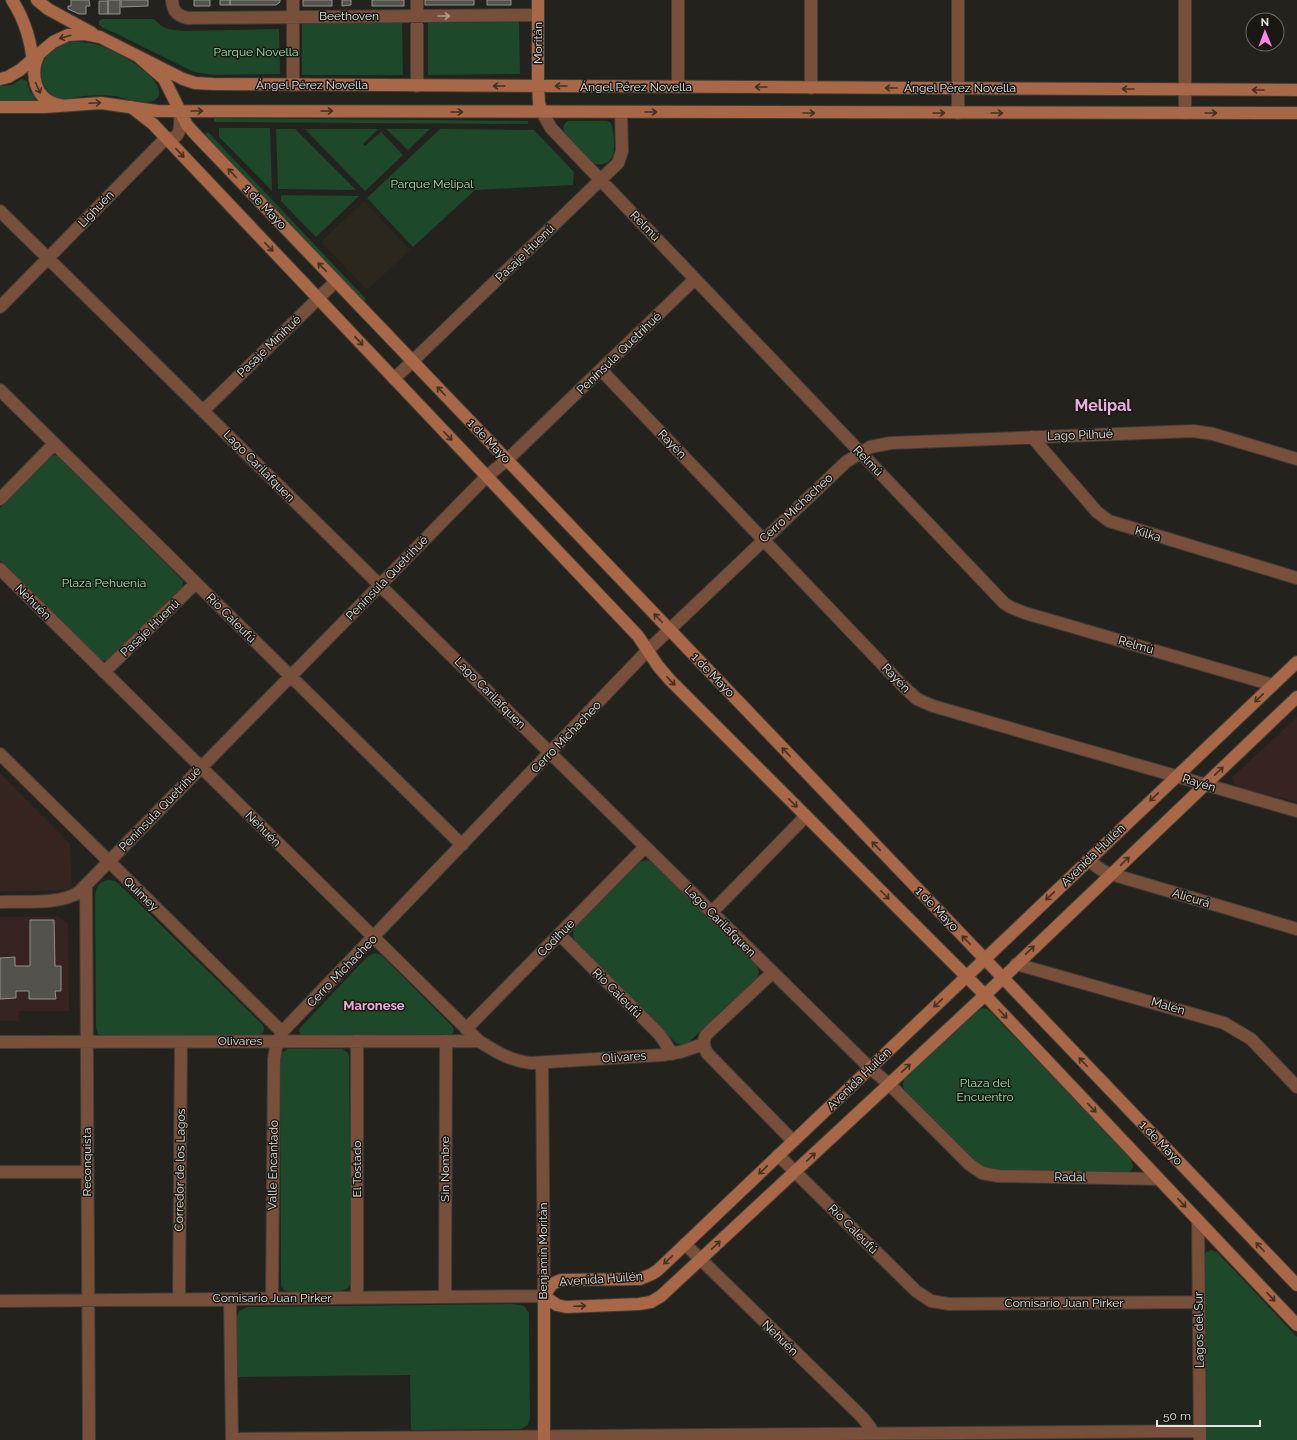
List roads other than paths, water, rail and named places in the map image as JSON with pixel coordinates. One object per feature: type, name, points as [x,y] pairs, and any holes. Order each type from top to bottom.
[{"type":"main road","points":[[12,0],[27,29],[36,60],[36,86],[38,91],[45,99],[57,104],[72,106]]},
{"type":"main road","points":[[37,0],[48,5],[100,38]]},
{"type":"main road","name":"Moritán","points":[[538,0],[538,86]]},
{"type":"main road","name":"Ángel Pérez Novella","points":[[0,79],[14,74],[36,60],[53,42],[68,36],[85,34],[100,38],[177,76],[200,84],[1297,90]]},
{"type":"main road","name":"1 de Mayo","points":[[140,58],[164,79],[187,125],[196,135],[1297,1285]]},
{"type":"main road","points":[[538,86],[539,103],[542,112]]},
{"type":"main road","name":"Ángel Pérez Novella","points":[[0,107],[72,106],[101,103],[157,111],[1297,113]]},
{"type":"main road","name":"1 de Mayo","points":[[131,107],[148,120],[166,138],[638,636],[658,666],[670,680],[985,995],[1297,1325]]},
{"type":"main road","name":"Avenida Huilén","points":[[1297,662],[658,1270],[646,1277],[634,1279],[561,1280],[552,1284],[544,1296],[557,1305],[566,1307],[646,1303],[661,1296],[985,995],[1297,697]]},
{"type":"main road","name":"Benjamín Moritán","points":[[544,1296],[544,1438]]},
{"type":"street","name":"Beethoven","points":[[172,0],[174,12],[187,18],[538,15]]},
{"type":"street","points":[[293,0],[293,85]]},
{"type":"street","points":[[416,0],[417,86]]},
{"type":"street","points":[[678,0],[678,87]]},
{"type":"street","points":[[811,0],[811,88]]},
{"type":"street","points":[[958,0],[958,113]]},
{"type":"street","points":[[1185,0],[1185,113]]},
{"type":"street","name":"Lighuén","points":[[0,307],[166,138],[172,139],[178,134],[180,130],[180,111]]},
{"type":"street","name":"Relmú","points":[[542,112],[551,128],[999,598],[1010,607],[1025,613],[1273,685]]},
{"type":"street","name":"Pasaje Huenú","points":[[394,379],[618,163],[621,157],[622,112]]},
{"type":"street","name":"Lago Carilafquen","points":[[0,211],[870,1068],[889,1084],[969,1164],[982,1173]]},
{"type":"street","name":"Península Quetrihué","points":[[0,902],[66,899],[74,896],[486,476],[507,460],[695,279]]},
{"type":"street","name":"Pasaje Minihué","points":[[203,411],[336,281]]},
{"type":"street","name":"Rayén","points":[[601,370],[911,694],[924,703],[1297,811]]},
{"type":"street","name":"Río Caleufú","points":[[0,390],[462,845]]},
{"type":"street","name":"Lago Pilhué","points":[[860,452],[870,447],[891,443],[1183,431],[1202,432],[1297,459]]},
{"type":"street","name":"Kilka","points":[[1032,437],[1097,512],[1109,521],[1297,578]]},
{"type":"street","points":[[0,499],[54,444]]},
{"type":"street","name":"Cerro Michacheo","points":[[280,1037],[648,650],[838,468],[860,452]]},
{"type":"street","name":"Nehuén","points":[[0,569],[479,1041],[500,1054],[514,1060],[542,1063]]},
{"type":"street","name":"Pasaje Huenú","points":[[104,672],[196,583]]},
{"type":"street","name":"Quimey","points":[[0,754],[280,1037]]},
{"type":"street","points":[[712,912],[806,816]]},
{"type":"street","name":"Codihue","points":[[466,1029],[645,847]]},
{"type":"street","name":"Alicurá","points":[[1088,860],[1103,871],[1111,874],[1297,929]]},
{"type":"street","name":"Reconquista","points":[[86,885],[89,1440]]},
{"type":"street","name":"Río Caleufú","points":[[559,934],[659,1034],[672,1054]]},
{"type":"street","name":"Malén","points":[[1016,964],[1224,1023],[1239,1030],[1251,1039],[1297,1087]]},
{"type":"street","points":[[773,972],[706,1034],[704,1044],[707,1053],[793,1141]]},
{"type":"street","name":"Olivares","points":[[0,1042],[181,1042],[280,1037],[357,1041],[479,1041]]},
{"type":"street","name":"Valle Encantado","points":[[272,1298],[274,1059],[280,1037]]},
{"type":"street","name":"El Tostado","points":[[357,1041],[357,1298]]},
{"type":"street","name":"Sin Nombre","points":[[445,1297],[446,1041]]},
{"type":"street","name":"Corredor de los Lagos","points":[[179,1299],[181,1042]]},
{"type":"street","name":"Olivares","points":[[542,1063],[672,1054],[704,1044]]},
{"type":"street","name":"Benjamín Moritán","points":[[542,1063],[544,1296]]},
{"type":"street","name":"Río Caleufú","points":[[778,1155],[916,1291],[931,1301]]},
{"type":"street","points":[[0,1172],[88,1172]]},
{"type":"street","name":"Radal","points":[[982,1173],[998,1176],[1159,1179]]},
{"type":"street","name":"Lagos del Sur","points":[[1198,1220],[1200,1436]]},
{"type":"street","name":"Nehuén","points":[[685,1244],[862,1417],[870,1427],[874,1437]]},
{"type":"street","name":"Comisario Juan Pirker","points":[[0,1301],[544,1296]]},
{"type":"street","points":[[230,1299],[232,1439],[1200,1436]]},
{"type":"street","name":"Comisario Juan Pirker","points":[[931,1301],[949,1304],[1199,1302]]},
{"type":"district","name":"Melipal","points":[[1103,405]]},
{"type":"district","name":"Maronese","points":[[374,1005]]},
{"type":"park label","name":"Parque Novella","points":[[256,52]]},
{"type":"park label","name":"Parque Melipal","points":[[432,184]]},
{"type":"park label","name":"Plaza Pehuenia","points":[[104,583]]},
{"type":"park label","name":"Plaza del Encuentro","points":[[985,1090]]}]
